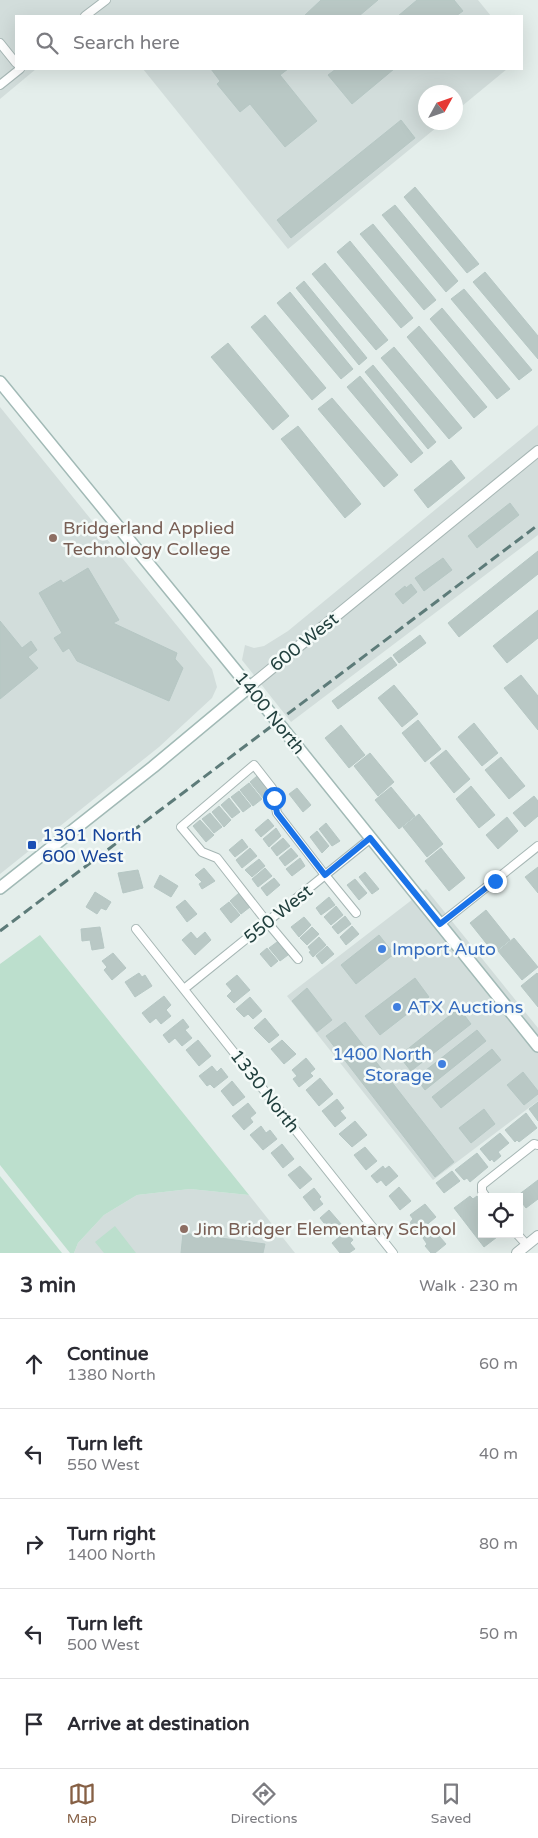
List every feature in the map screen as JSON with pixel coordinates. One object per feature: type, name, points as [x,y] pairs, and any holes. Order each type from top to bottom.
[{"type":"main road","name":"1400 North","points":[[0,382],[538,1046]]},
{"type":"main road","name":"600 West","points":[[0,888],[249,687]]},
{"type":"street","points":[[86,15],[106,0]]},
{"type":"street","points":[[0,43],[15,62]]},
{"type":"street","points":[[0,85],[19,70]]},
{"type":"street","name":"600 West","points":[[249,687],[538,451]]},
{"type":"street","points":[[298,959],[217,858],[202,852],[181,827],[254,765],[272,788],[277,813],[356,913]]},
{"type":"street","name":"550 West","points":[[184,989],[370,838]]},
{"type":"street","points":[[440,924],[538,846]]},
{"type":"street","name":"1330 North","points":[[136,929],[393,1253]]},
{"type":"street","points":[[483,1193],[482,1185],[534,1144],[538,1145]]},
{"type":"street","points":[[517,1253],[538,1236]]},
{"type":"street","points":[[521,1238],[527,1245]]},
{"type":"shaded area","points":[[0,0],[478,0],[490,15],[15,15],[15,70],[35,70],[0,99]]},
{"type":"shaded area","points":[[144,70],[506,70],[463,105],[463,85],[418,85],[418,130],[433,130],[288,249]]},
{"type":"shaded area","name":"Bridgerland Applied Technology College","points":[[0,407],[212,669],[217,687],[212,698],[159,747],[0,874]]},
{"type":"shaded area","points":[[538,425],[538,535],[291,722],[242,660],[245,645],[254,648],[264,646],[288,631]]},
{"type":"shaded area","points":[[426,889],[538,1028],[538,1101],[433,1180],[287,996]]},
{"type":"shaded area","name":"Jim Bridger Elementary School","points":[[190,1189],[249,1195],[295,1253],[74,1253],[78,1243],[104,1215],[137,1195]]},
{"type":"green space","points":[[40,935],[249,1195],[190,1189],[137,1195],[104,1215],[78,1243],[74,1253],[70,1253],[0,1165],[0,964]]},
{"type":"green space","points":[[0,1176],[62,1253],[0,1253]]},
{"type":"green space","points":[[115,1226],[136,1253],[104,1253],[95,1242]]},
{"type":"building","points":[[321,0],[378,0],[360,15],[305,15]]},
{"type":"building","points":[[417,0],[454,0],[463,11],[457,15],[399,15]]},
{"type":"building","points":[[212,70],[287,70],[280,75],[317,121],[285,147],[250,104],[240,112],[217,84],[220,81]]},
{"type":"building","points":[[335,70],[393,70],[352,104],[328,75]]},
{"type":"building","points":[[401,120],[415,138],[291,238],[277,220]]},
{"type":"building","points":[[415,187],[479,264],[467,273],[404,197]]},
{"type":"building","points":[[395,205],[458,281],[446,292],[382,215]]},
{"type":"building","points":[[373,224],[436,300],[424,310],[360,234]]},
{"type":"building","points":[[350,241],[413,318],[401,328],[337,252]]},
{"type":"building","points":[[325,263],[388,340],[376,350],[312,274]]},
{"type":"building","points":[[485,272],[538,336],[538,359],[473,282]]},
{"type":"building","points":[[304,281],[367,358],[359,365],[296,288]]},
{"type":"building","points":[[464,289],[532,370],[519,380],[451,299]]},
{"type":"building","points":[[290,292],[353,369],[341,379],[277,303]]},
{"type":"building","points":[[442,308],[510,389],[497,399],[430,319]]},
{"type":"building","points":[[265,315],[326,388],[312,400],[251,327]]},
{"type":"building","points":[[419,326],[487,407],[474,418],[407,337]]},
{"type":"building","points":[[228,343],[289,416],[273,430],[211,357]]},
{"type":"building","points":[[394,347],[462,428],[449,439],[381,358]]},
{"type":"building","points":[[373,365],[436,442],[428,449],[365,372]]},
{"type":"building","points":[[360,376],[423,453],[411,463],[347,387]]},
{"type":"building","points":[[332,398],[398,475],[384,487],[318,409]]},
{"type":"building","points":[[298,426],[361,504],[345,518],[281,439]]},
{"type":"building","points":[[451,460],[465,478],[428,508],[414,490]]},
{"type":"building","points":[[510,503],[519,515],[477,548],[468,536]]},
{"type":"building","points":[[538,551],[538,574],[459,637],[448,623]]},
{"type":"building","points":[[443,558],[452,570],[424,591],[415,578]]},
{"type":"building","points":[[88,568],[119,620],[113,623],[177,653],[175,659],[183,668],[169,701],[77,661],[69,648],[63,652],[54,638],[62,633],[39,593],[61,580],[63,583]]},
{"type":"building","points":[[411,584],[417,592],[403,604],[395,594]]},
{"type":"building","points":[[538,610],[538,638],[507,663],[493,646]]},
{"type":"building","points":[[0,621],[22,648],[31,641],[37,650],[28,657],[38,668],[0,699]]},
{"type":"building","points":[[420,635],[426,643],[399,663],[393,655]]},
{"type":"building","points":[[391,657],[397,665],[338,709],[332,701]]},
{"type":"building","points":[[521,675],[538,696],[538,730],[504,688]]},
{"type":"building","points":[[394,685],[418,714],[402,727],[378,698]]},
{"type":"building","points":[[418,720],[441,749],[425,762],[402,733]]},
{"type":"building","points":[[474,723],[498,753],[482,766],[458,737]]},
{"type":"building","points":[[341,725],[365,755],[349,768],[325,738]]},
{"type":"building","points":[[446,750],[470,779],[454,793],[430,763]]},
{"type":"building","points":[[370,753],[394,782],[378,796],[354,766]]},
{"type":"building","points":[[501,757],[525,786],[509,799],[485,770]]},
{"type":"building","points":[[257,776],[271,792],[263,798],[250,782]]},
{"type":"building","points":[[249,783],[262,799],[253,806],[240,790]]},
{"type":"building","points":[[471,786],[495,815],[479,828],[456,799]]},
{"type":"building","points":[[391,787],[415,816],[399,829],[375,800]]},
{"type":"building","points":[[297,788],[311,805],[303,812],[289,794]]},
{"type":"building","points":[[239,791],[251,806],[243,812],[231,797]]},
{"type":"building","points":[[534,796],[538,801],[538,816],[525,827],[513,813]]},
{"type":"building","points":[[229,798],[240,812],[232,818],[221,805]]},
{"type":"building","points":[[219,806],[231,820],[224,827],[212,812]]},
{"type":"building","points":[[210,813],[222,827],[214,833],[202,819]]},
{"type":"building","points":[[419,814],[443,844],[427,857],[403,827]]},
{"type":"building","points":[[507,817],[518,831],[498,849],[486,835]]},
{"type":"building","points":[[268,819],[274,826],[261,837],[255,830]]},
{"type":"building","points":[[200,820],[214,835],[206,842],[193,826]]},
{"type":"building","points":[[326,823],[340,841],[332,846],[319,829]]},
{"type":"building","points":[[276,828],[281,836],[269,847],[263,839]]},
{"type":"building","points":[[317,831],[329,846],[322,853],[310,837]]},
{"type":"building","points":[[283,838],[290,846],[277,856],[271,848]]},
{"type":"building","points":[[242,839],[248,847],[235,857],[229,850]]},
{"type":"building","points":[[250,848],[257,856],[242,868],[236,860]]},
{"type":"building","points":[[291,848],[298,856],[285,866],[279,858]]},
{"type":"building","points":[[441,848],[465,878],[449,891],[425,861]]},
{"type":"building","points":[[300,858],[305,866],[292,876],[286,869]]},
{"type":"building","points":[[259,859],[265,866],[252,877],[245,870]]},
{"type":"building","points":[[538,867],[538,893],[525,877]]},
{"type":"building","points":[[204,868],[215,881],[202,889],[199,884],[202,882],[195,875]]},
{"type":"building","points":[[265,868],[272,876],[258,887],[252,879]]},
{"type":"building","points":[[138,870],[143,888],[123,893],[118,873]]},
{"type":"building","points":[[365,872],[379,889],[372,894],[359,877]]},
{"type":"building","points":[[160,875],[178,886],[171,897],[154,887]]},
{"type":"building","points":[[274,878],[280,885],[267,896],[261,888]]},
{"type":"building","points":[[355,879],[367,893],[359,900],[347,885]]},
{"type":"building","points":[[95,892],[111,902],[106,910],[101,908],[97,914],[86,907]]},
{"type":"building","points":[[239,893],[250,907],[241,914],[230,901]]},
{"type":"building","points":[[329,897],[335,905],[321,915],[316,908]]},
{"type":"building","points":[[185,900],[197,914],[187,922],[176,907]]},
{"type":"building","points":[[229,902],[240,915],[231,923],[220,909]]},
{"type":"building","points":[[336,906],[343,915],[331,925],[324,917]]},
{"type":"building","points":[[486,910],[510,940],[494,953],[470,923]]},
{"type":"building","points":[[345,916],[351,924],[338,934],[332,927]]},
{"type":"building","points":[[304,917],[311,925],[299,937],[291,927]]},
{"type":"building","points":[[352,926],[359,934],[346,945],[340,937]]},
{"type":"building","points":[[100,927],[104,948],[92,950],[90,940],[82,941],[81,929]]},
{"type":"building","points":[[312,927],[319,934],[307,945],[300,938]]},
{"type":"building","points":[[191,932],[197,939],[205,932],[211,940],[195,955],[182,940]]},
{"type":"building","points":[[379,935],[394,954],[356,984],[341,965]]},
{"type":"building","points":[[319,937],[326,945],[313,957],[308,947]]},
{"type":"building","points":[[514,938],[538,967],[522,980],[498,951]]},
{"type":"building","points":[[277,942],[288,955],[280,961],[269,948]]},
{"type":"building","points":[[327,946],[334,954],[322,964],[316,956]]},
{"type":"building","points":[[267,948],[278,961],[271,967],[260,954]]},
{"type":"building","points":[[113,953],[126,968],[112,980],[104,970],[107,967],[102,961]]},
{"type":"building","points":[[139,973],[142,977],[145,975],[152,986],[135,997],[125,982]]},
{"type":"building","points":[[538,974],[538,1007],[521,986]]},
{"type":"building","points":[[237,975],[250,990],[234,1003],[227,996],[232,991],[226,984]]},
{"type":"building","name":"ATX Auctions","points":[[415,978],[429,997],[380,1035],[365,1016]]},
{"type":"building","points":[[307,988],[332,1020],[317,1032],[292,1001]]},
{"type":"building","points":[[164,996],[171,1005],[166,1010],[171,1016],[161,1024],[156,1018],[150,1023],[142,1013]]},
{"type":"building","points":[[250,997],[262,1011],[253,1019],[248,1014],[244,1017],[236,1009]]},
{"type":"building","points":[[459,1008],[471,1024],[411,1071],[399,1056]]},
{"type":"building","points":[[265,1018],[279,1035],[269,1043],[254,1028]]},
{"type":"building","points":[[183,1019],[189,1027],[185,1030],[192,1038],[182,1046],[175,1038],[169,1043],[163,1035]]},
{"type":"building","points":[[345,1022],[454,1162],[435,1177],[326,1036]]},
{"type":"building","points":[[477,1030],[486,1041],[425,1090],[416,1078]]},
{"type":"building","points":[[198,1040],[211,1056],[199,1066],[186,1050]]},
{"type":"building","points":[[282,1040],[296,1054],[284,1064],[271,1049]]},
{"type":"building","points":[[492,1049],[501,1060],[441,1108],[432,1097]]},
{"type":"building","points":[[306,1058],[315,1069],[310,1073],[313,1076],[299,1087],[293,1079],[297,1076],[292,1070]]},
{"type":"building","points":[[212,1066],[217,1072],[221,1068],[228,1077],[214,1088],[210,1084],[207,1086],[199,1076]]},
{"type":"building","points":[[523,1072],[538,1091],[538,1094],[524,1105],[507,1085]]},
{"type":"building","points":[[320,1078],[333,1094],[319,1106],[306,1090]]},
{"type":"building","points":[[232,1081],[245,1097],[233,1106],[221,1091]]},
{"type":"building","points":[[337,1099],[344,1108],[340,1111],[346,1118],[335,1127],[322,1111]]},
{"type":"building","points":[[538,1102],[538,1121],[529,1109]]},
{"type":"building","points":[[248,1103],[256,1113],[250,1118],[253,1122],[244,1130],[232,1116]]},
{"type":"building","points":[[484,1109],[495,1124],[471,1143],[459,1128]]},
{"type":"building","points":[[526,1113],[537,1128],[519,1142],[517,1140],[515,1142],[505,1130]]},
{"type":"building","points":[[355,1121],[367,1135],[352,1147],[339,1134]]},
{"type":"building","points":[[261,1126],[266,1133],[270,1130],[277,1139],[263,1150],[250,1135]]},
{"type":"building","points":[[500,1133],[509,1143],[498,1152],[501,1156],[494,1162],[492,1159],[490,1161],[480,1149]]},
{"type":"building","points":[[282,1144],[294,1159],[283,1168],[271,1153]]},
{"type":"building","points":[[365,1147],[377,1161],[366,1170],[354,1155]]},
{"type":"building","points":[[477,1153],[488,1167],[470,1182],[467,1178],[464,1180],[455,1170]]},
{"type":"building","points":[[300,1166],[312,1179],[300,1189],[288,1175]]},
{"type":"building","points":[[383,1166],[385,1169],[389,1166],[398,1176],[386,1186],[381,1180],[377,1183],[371,1176]]},
{"type":"building","points":[[452,1171],[460,1181],[444,1193],[436,1183]]},
{"type":"building","points":[[538,1180],[538,1199],[526,1208],[523,1204],[523,1193],[521,1193]]},
{"type":"building","points":[[399,1187],[411,1201],[400,1210],[389,1196]]},
{"type":"building","points":[[314,1188],[321,1197],[319,1199],[323,1204],[314,1211],[303,1197]]},
{"type":"building","points":[[470,1196],[473,1199],[477,1196],[478,1238],[496,1238],[484,1247],[454,1208]]},
{"type":"building","points":[[425,1204],[436,1217],[417,1233],[409,1224],[413,1219],[410,1215]]},
{"type":"building","points":[[329,1210],[342,1225],[332,1233],[320,1218]]},
{"type":"building","points":[[433,1229],[446,1244],[435,1253],[431,1253],[425,1246],[427,1244],[423,1238]]},
{"type":"building","points":[[346,1231],[353,1240],[350,1243],[355,1249],[349,1253],[340,1253],[332,1243]]},
{"type":"building","points":[[183,1233],[265,1244],[263,1253],[181,1253]]},
{"type":"railway","points":[[0,931],[538,525]]},
{"type":"place","name":"Bridgerland Applied Technology College","points":[[53,538]]},
{"type":"place","name":"1301 North 600 West","points":[[32,845]]},
{"type":"place","name":"Import Auto","points":[[382,949]]},
{"type":"place","name":"ATX Auctions","points":[[397,1007]]},
{"type":"place","name":"1400 North Storage","points":[[442,1064]]},
{"type":"place","name":"Jim Bridger Elementary School","points":[[184,1229]]},
{"type":"route","points":[[274,798],[277,813],[325,875],[370,838],[440,924],[495,881]]}]
